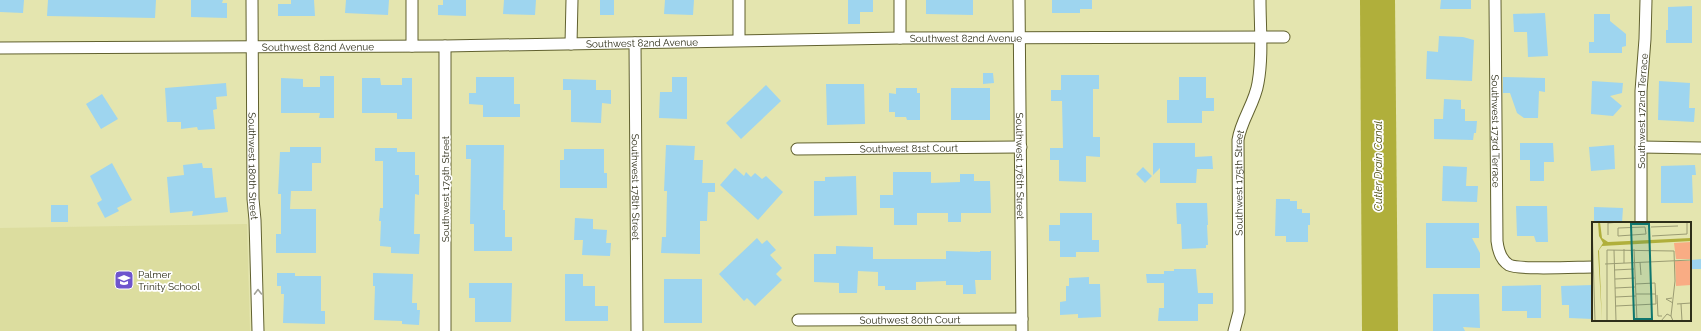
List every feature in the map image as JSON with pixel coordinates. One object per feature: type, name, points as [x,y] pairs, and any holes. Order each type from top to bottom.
[{"type":"street","name":"Southwest 180th Street","points":[[252,0],[253,199],[255,220],[258,331]]},
{"type":"street","points":[[412,0],[412,46]]},
{"type":"street","points":[[571,44],[572,0]]},
{"type":"street","points":[[739,0],[739,40]]},
{"type":"street","points":[[900,0],[900,38]]},
{"type":"street","name":"Southwest 176th Street","points":[[1018,0],[1021,147],[1022,331]]},
{"type":"street","name":"Southwest 175th Street","points":[[1234,331],[1239,312],[1238,140],[1241,126],[1252,103],[1258,83],[1260,0]]},
{"type":"street","name":"Southwest 173rd Terrace","points":[[1495,0],[1497,241],[1500,254],[1504,260],[1513,266],[1520,267],[1592,267]]},
{"type":"street","name":"Southwest 172nd Terrace","points":[[1641,222],[1641,91],[1646,0]]},
{"type":"street","name":"Southwest 82nd Avenue","points":[[0,48],[445,46],[900,38],[1284,37]]},
{"type":"street","name":"Southwest 178th Street","points":[[635,43],[637,331]]},
{"type":"street","name":"Southwest 179th Street","points":[[445,46],[445,331]]},
{"type":"street","name":"Southwest 81st Court","points":[[797,149],[1021,147]]},
{"type":"street","points":[[1641,147],[1701,148]]},
{"type":"street","name":"Southwest 80th Court","points":[[798,320],[1022,319]]},
{"type":"shaded area","name":"Palmer Trinity School","points":[[247,224],[250,331],[0,331],[0,228]]},
{"type":"water","name":"Cutler Drain Canal","points":[[1360,0],[1395,0],[1398,331],[1362,331]]},
{"type":"building","points":[[0,0],[24,0],[23,13],[0,12]]},
{"type":"building","points":[[48,0],[156,0],[155,18],[47,16]]},
{"type":"building","points":[[191,0],[223,0],[222,3],[227,3],[227,18],[191,17]]},
{"type":"building","points":[[291,0],[314,0],[315,16],[278,16],[278,4],[291,4]]},
{"type":"building","points":[[346,0],[389,0],[388,15],[345,13]]},
{"type":"building","points":[[443,0],[466,0],[466,16],[438,15],[438,5],[443,5]]},
{"type":"building","points":[[504,0],[536,0],[535,15],[503,14]]},
{"type":"building","points":[[600,0],[614,0],[614,15],[600,15]]},
{"type":"building","points":[[665,0],[694,0],[693,15],[664,14]]},
{"type":"building","points":[[848,0],[873,0],[873,12],[860,12],[860,24],[848,24]]},
{"type":"building","points":[[926,0],[973,0],[973,15],[926,14]]},
{"type":"building","points":[[1052,0],[1092,0],[1092,9],[1080,9],[1080,13],[1052,13]]},
{"type":"building","points":[[1441,0],[1471,0],[1471,9],[1440,9]]},
{"type":"building","points":[[1692,6],[1692,43],[1666,43],[1666,30],[1668,30],[1668,7]]},
{"type":"building","points":[[1545,13],[1548,56],[1528,57],[1527,32],[1514,32],[1513,14]]},
{"type":"building","points":[[1594,14],[1610,14],[1610,21],[1626,34],[1626,46],[1622,47],[1622,53],[1589,53],[1589,42],[1594,42]]},
{"type":"building","points":[[1439,36],[1463,37],[1474,40],[1472,81],[1426,79],[1427,51],[1438,52]]},
{"type":"building","points":[[983,73],[993,73],[994,83],[983,84]]},
{"type":"building","points":[[1061,75],[1099,75],[1099,89],[1093,89],[1093,137],[1100,137],[1100,157],[1086,156],[1086,182],[1059,181],[1059,160],[1050,160],[1050,148],[1063,148],[1062,101],[1051,101],[1051,90],[1061,90]]},
{"type":"building","points":[[320,76],[334,76],[334,118],[319,118],[320,113],[281,113],[281,78],[303,79],[303,87],[320,87]]},
{"type":"building","points":[[476,77],[514,77],[514,104],[520,104],[520,117],[483,117],[483,105],[469,104],[469,93],[476,93]]},
{"type":"building","points":[[672,77],[687,77],[687,119],[659,118],[660,92],[672,92]]},
{"type":"building","points":[[1179,77],[1206,77],[1206,98],[1214,98],[1214,111],[1202,111],[1202,123],[1167,123],[1167,100],[1179,100]]},
{"type":"building","points":[[1503,77],[1545,78],[1545,92],[1539,91],[1538,118],[1524,118],[1517,113],[1510,93],[1503,93]]},
{"type":"building","points":[[362,78],[380,78],[381,85],[402,85],[402,78],[412,78],[412,119],[397,119],[397,113],[362,113]]},
{"type":"building","points":[[563,79],[596,80],[596,90],[611,90],[611,104],[602,103],[601,123],[571,122],[571,90],[563,90]]},
{"type":"building","points":[[1592,81],[1623,83],[1622,93],[1610,96],[1622,106],[1613,116],[1591,114]]},
{"type":"building","points":[[1659,81],[1690,83],[1689,108],[1695,108],[1694,122],[1658,120]]},
{"type":"building","points":[[226,83],[227,96],[216,97],[217,109],[213,110],[215,129],[198,130],[197,127],[181,129],[181,122],[167,122],[165,88]]},
{"type":"building","points":[[826,84],[864,84],[865,124],[827,125]]},
{"type":"building","points":[[766,85],[781,101],[741,139],[726,123]]},
{"type":"building","points":[[896,88],[917,88],[917,93],[920,93],[920,120],[907,120],[906,117],[895,117],[895,112],[889,112],[889,93],[896,94]]},
{"type":"building","points":[[951,88],[990,88],[990,120],[951,120]]},
{"type":"building","points":[[102,94],[118,119],[101,129],[86,104]]},
{"type":"building","points":[[1444,99],[1461,100],[1461,109],[1465,109],[1465,121],[1477,121],[1476,133],[1474,133],[1473,140],[1434,139],[1434,119],[1443,119]]},
{"type":"building","points":[[1153,143],[1195,143],[1195,157],[1212,156],[1213,169],[1197,169],[1196,183],[1160,183],[1160,168],[1153,175]]},
{"type":"building","points":[[1520,143],[1553,143],[1554,162],[1544,162],[1544,181],[1530,181],[1530,160],[1520,160]]},
{"type":"building","points":[[466,145],[504,145],[503,210],[505,210],[505,237],[512,237],[512,251],[474,251],[474,224],[470,224],[471,159],[466,159]]},
{"type":"building","points":[[666,145],[695,146],[694,160],[703,160],[702,183],[715,183],[715,192],[708,192],[707,221],[700,221],[700,254],[661,253],[662,237],[666,237],[667,191],[664,191]]},
{"type":"building","points":[[1614,145],[1615,169],[1591,171],[1589,147]]},
{"type":"building","points":[[290,147],[321,147],[321,163],[312,163],[312,191],[291,191],[290,209],[316,209],[316,253],[276,253],[276,234],[281,234],[281,194],[278,194],[280,152],[290,152]]},
{"type":"building","points":[[375,148],[397,148],[397,152],[415,152],[415,175],[419,175],[419,195],[415,194],[414,234],[420,234],[419,254],[391,253],[391,247],[380,246],[381,221],[379,221],[380,208],[383,208],[383,161],[375,161]]},
{"type":"building","points":[[564,149],[604,149],[604,173],[607,173],[607,188],[560,188],[560,160],[564,160]]},
{"type":"building","points":[[112,163],[132,200],[117,208],[119,211],[105,218],[97,203],[102,200],[90,176]]},
{"type":"building","points":[[202,163],[203,168],[212,168],[215,198],[226,197],[228,212],[192,216],[193,211],[170,213],[167,177],[184,175],[183,165]]},
{"type":"building","points":[[1695,165],[1696,175],[1692,175],[1693,203],[1661,203],[1661,166]]},
{"type":"building","points":[[1443,166],[1467,167],[1466,186],[1478,186],[1477,202],[1442,201]]},
{"type":"building","points":[[1143,167],[1152,176],[1145,183],[1136,174]]},
{"type":"building","points":[[735,168],[744,176],[746,172],[751,177],[755,173],[762,179],[766,176],[783,192],[758,220],[720,185]]},
{"type":"building","points":[[893,172],[931,172],[931,183],[960,182],[960,174],[974,174],[974,181],[990,181],[991,213],[961,213],[961,222],[948,222],[948,213],[917,213],[917,225],[894,225],[894,208],[880,208],[880,195],[893,195]]},
{"type":"building","points":[[856,176],[857,215],[814,216],[814,181],[825,181],[825,177]]},
{"type":"building","points":[[1276,199],[1290,199],[1290,201],[1297,201],[1297,209],[1302,209],[1302,213],[1310,213],[1308,242],[1286,242],[1286,236],[1275,236]]},
{"type":"building","points":[[1176,203],[1207,203],[1208,245],[1206,245],[1206,248],[1182,249],[1181,224],[1177,224]]},
{"type":"building","points":[[51,205],[68,205],[68,222],[51,222]]},
{"type":"building","points":[[1516,206],[1547,206],[1548,242],[1536,242],[1534,236],[1517,236]]},
{"type":"building","points":[[1594,207],[1623,208],[1622,222],[1594,222]]},
{"type":"building","points":[[1060,213],[1092,213],[1092,240],[1099,240],[1099,252],[1076,252],[1076,257],[1060,257],[1060,241],[1049,241],[1049,225],[1060,225]]},
{"type":"building","points":[[575,218],[593,219],[593,229],[607,230],[606,243],[611,243],[610,256],[582,255],[583,240],[574,240]]},
{"type":"building","points":[[1426,223],[1479,223],[1479,238],[1472,238],[1480,253],[1480,268],[1426,268]]},
{"type":"building","points":[[757,238],[762,244],[767,240],[776,250],[770,255],[782,268],[776,274],[782,280],[755,306],[747,298],[744,301],[719,274]]},
{"type":"building","points":[[836,246],[873,247],[873,259],[946,259],[946,251],[991,251],[991,280],[975,280],[976,294],[963,294],[963,285],[946,285],[946,281],[916,282],[916,290],[885,290],[885,286],[878,286],[878,272],[858,271],[857,293],[839,293],[839,283],[814,282],[814,254],[836,254]]},
{"type":"building","points":[[1701,259],[1701,269],[1691,269],[1691,260]]},
{"type":"building","points":[[1174,269],[1196,269],[1198,293],[1213,293],[1213,304],[1198,304],[1198,321],[1158,321],[1159,308],[1164,308],[1164,283],[1147,283],[1146,274],[1164,274],[1164,271],[1174,271]]},
{"type":"building","points":[[277,273],[295,273],[295,276],[321,276],[321,311],[325,311],[325,324],[283,323],[284,294],[281,294],[281,286],[277,286]]},
{"type":"building","points":[[373,273],[413,274],[412,303],[417,303],[417,310],[420,310],[419,325],[402,324],[402,321],[374,320],[375,286],[373,286]]},
{"type":"building","points":[[565,274],[583,274],[583,286],[595,286],[595,306],[608,306],[608,321],[565,321]]},
{"type":"building","points":[[1089,277],[1089,284],[1100,284],[1101,317],[1078,318],[1078,314],[1060,315],[1060,302],[1066,301],[1066,286],[1069,286],[1069,278]]},
{"type":"building","points":[[664,279],[702,279],[702,323],[664,323]]},
{"type":"building","points":[[469,283],[512,283],[511,322],[475,322],[475,298],[469,298]]},
{"type":"building","points":[[1541,285],[1541,318],[1527,318],[1527,311],[1502,311],[1502,286]]},
{"type":"building","points":[[1592,285],[1592,319],[1569,318],[1569,305],[1562,305],[1561,286]]},
{"type":"building","points":[[1433,294],[1479,294],[1480,328],[1463,327],[1465,331],[1433,331]]},
{"type":"place","name":"Palmer Trinity School","points":[[124,280]]}]
